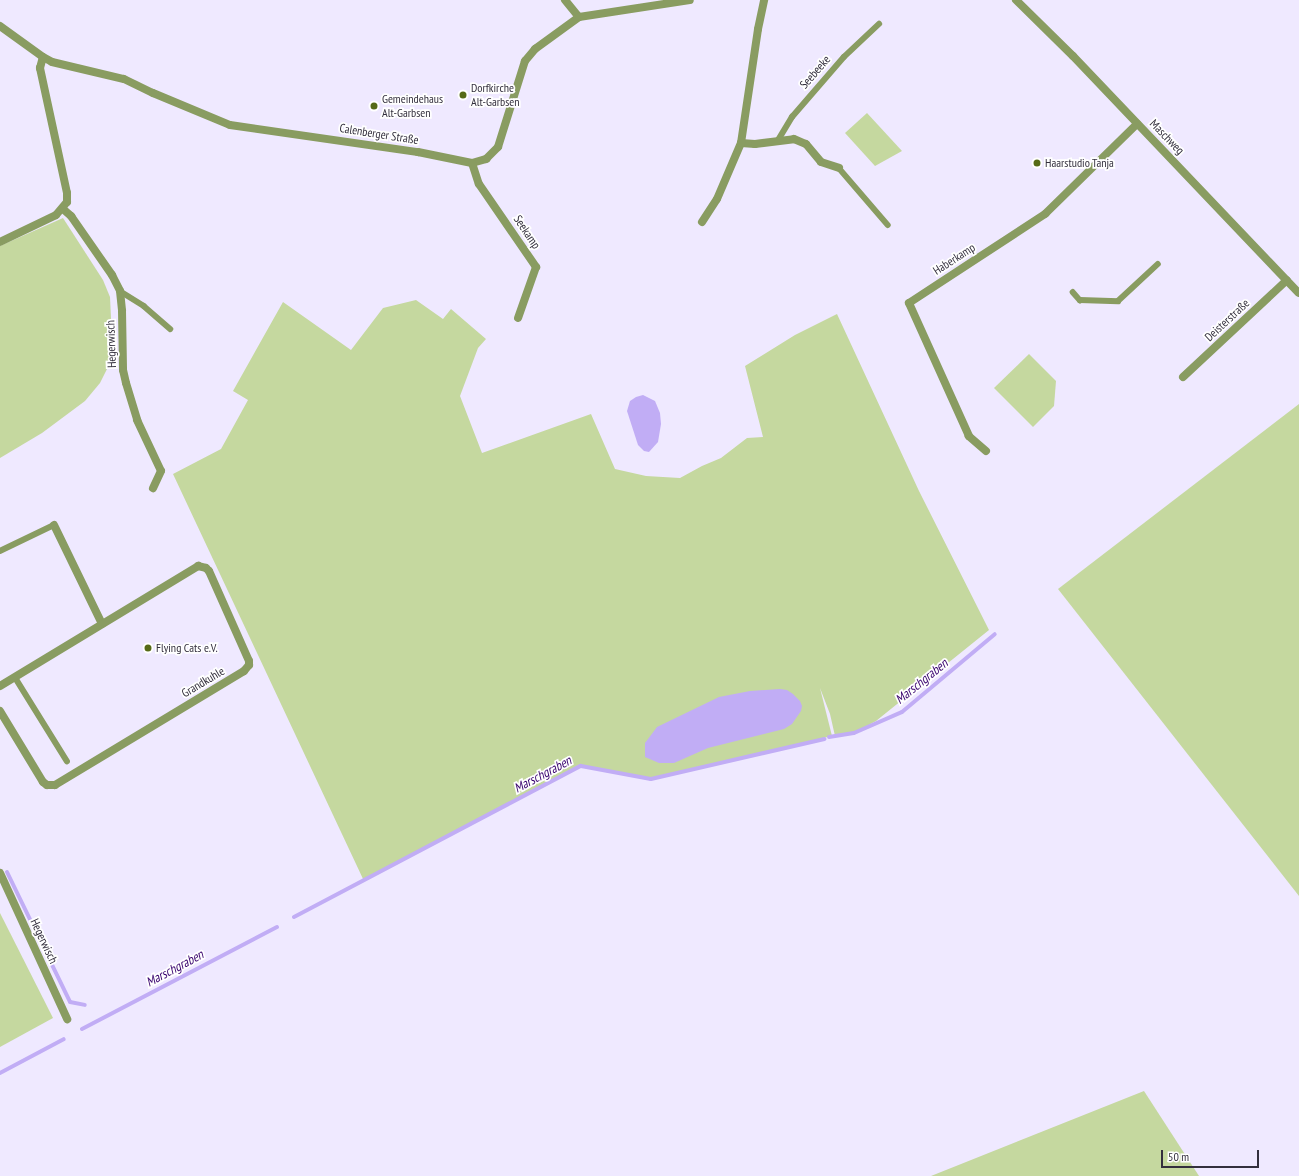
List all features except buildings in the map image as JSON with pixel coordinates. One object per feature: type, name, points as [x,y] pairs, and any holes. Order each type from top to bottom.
[{"type":"street","points":[[565,0],[579,17]]},
{"type":"street","points":[[472,163],[486,158],[498,147],[528,55],[579,17],[690,0]]},
{"type":"street","points":[[702,222],[717,198],[741,143],[758,29],[764,0]]},
{"type":"street","name":"Maschweg","points":[[1016,0],[1299,293]]},
{"type":"street","name":"Calenberger Straße","points":[[0,26],[43,57],[60,65],[124,79],[153,93],[230,125],[418,152],[472,163]]},
{"type":"street","points":[[0,242],[56,215],[63,209],[67,202],[67,193],[40,68],[43,57]]},
{"type":"street","name":"Haberkamp","points":[[986,451],[969,436],[909,303],[1045,214],[1137,124]]},
{"type":"street","points":[[741,143],[755,144],[794,139],[806,144],[821,162],[839,168]]},
{"type":"street","name":"Seekamp","points":[[472,163],[479,184],[536,267],[518,318]]},
{"type":"street","name":"Hegerwisch","points":[[63,209],[71,216],[117,283],[120,291],[122,311],[123,370],[126,384],[137,420],[161,471],[153,488]]},
{"type":"street","name":"Deisterstraße","points":[[1183,377],[1286,280]]},
{"type":"street","points":[[54,525],[102,624]]},
{"type":"street","name":"Grandkuhle","points":[[0,686],[194,568],[202,566],[206,568],[211,576],[248,658],[249,665],[244,671],[55,785],[47,785],[43,782],[0,711]]},
{"type":"street","name":"Hegerwisch","points":[[0,873],[67,1019]]},
{"type":"lane","name":"Seebeeke","points":[[777,142],[792,116],[844,57],[878,24]]},
{"type":"lane","points":[[839,168],[888,225]]},
{"type":"lane","points":[[1072,292],[1080,300],[1118,301],[1158,264]]},
{"type":"lane","points":[[120,291],[144,306],[170,329]]},
{"type":"lane","points":[[0,551],[54,525]]},
{"type":"lane","points":[[15,677],[67,761]]},
{"type":"green space","points":[[867,113],[902,151],[875,166],[845,133]]},
{"type":"green space","points":[[63,218],[103,280],[110,297],[111,318],[109,365],[100,383],[85,401],[42,433],[0,458],[0,246]]},
{"type":"green space","points":[[416,300],[443,319],[451,309],[486,339],[478,348],[460,396],[482,453],[591,414],[615,469],[646,476],[680,478],[721,458],[747,438],[763,437],[745,366],[795,335],[837,314],[919,491],[989,630],[876,721],[854,733],[835,736],[830,714],[820,688],[832,736],[651,779],[581,766],[364,881],[173,474],[221,449],[248,400],[233,391],[283,302],[351,350],[383,308]]},
{"type":"green space","points":[[1029,354],[1056,381],[1054,406],[1033,427],[994,388]]},
{"type":"green space","points":[[1299,404],[1299,896],[1058,589]]},
{"type":"green space","points":[[0,913],[53,1018],[0,1047]]},
{"type":"green space","points":[[1144,1091],[1199,1176],[931,1176]]},
{"type":"shaded area","points":[[643,395],[655,401],[660,413],[661,424],[658,442],[649,452],[644,451],[638,445],[627,411],[630,401]]},
{"type":"shaded area","points":[[787,690],[793,694],[800,701],[802,706],[801,711],[792,724],[784,729],[708,748],[674,763],[659,763],[645,757],[645,743],[657,727],[719,697],[750,691]]},
{"type":"waterway","name":"Marschgraben","points":[[829,737],[854,733],[902,712],[995,634]]},
{"type":"waterway","name":"Marschgraben","points":[[294,917],[581,766],[651,779],[824,739]]},
{"type":"waterway","points":[[7,872],[70,1002],[85,1005]]},
{"type":"waterway","name":"Marschgraben","points":[[82,1029],[277,927]]},
{"type":"waterway","name":"Marschgraben","points":[[0,1073],[64,1039]]},
{"type":"place","name":"Dorfkirche Alt-Garbsen","points":[[463,95]]},
{"type":"place","name":"Gemeindehaus Alt-Garbsen","points":[[374,106]]},
{"type":"place","name":"Haarstudio Tanja","points":[[1037,163]]},
{"type":"place","name":"Flying Cats e.V.","points":[[148,648]]}]
